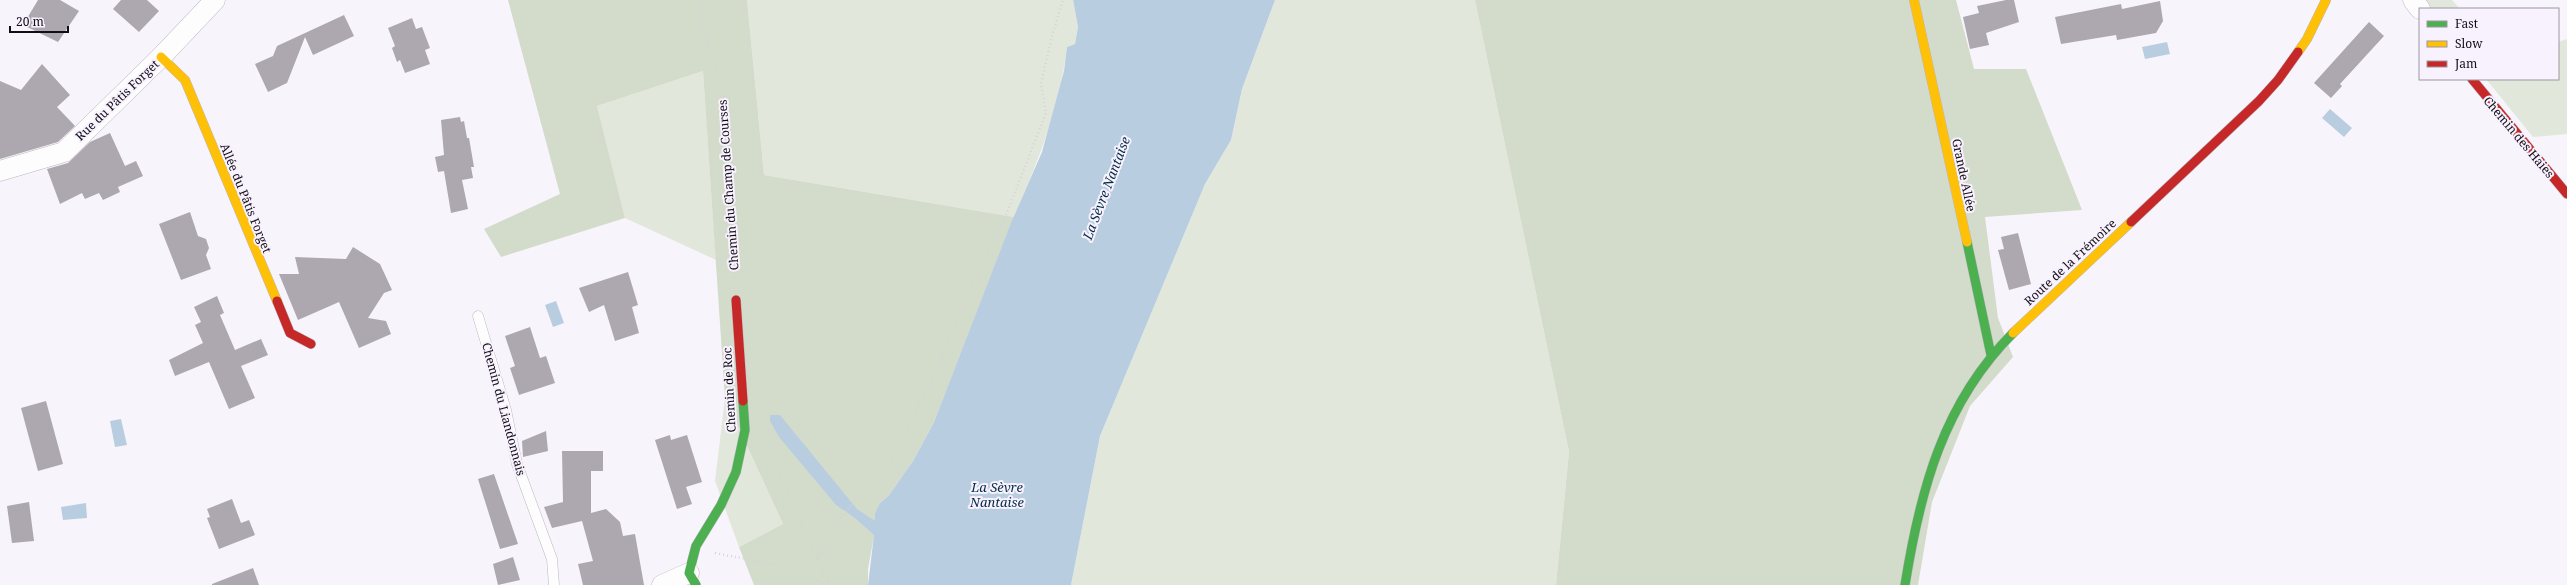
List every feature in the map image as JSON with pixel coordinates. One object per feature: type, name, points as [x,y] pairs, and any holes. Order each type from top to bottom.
[{"type":"street","name":"Rue du Pâtis Forget","points":[[0,171],[64,152],[161,57],[215,0]]},
{"type":"street","name":"Grande Allée","points":[[1914,0],[1991,355]]},
{"type":"street","name":"Route de la Frémoire","points":[[1905,585],[1914,527],[1924,487],[1942,438],[1969,388],[1991,355],[2053,293],[2205,154],[2259,101],[2278,80],[2307,39],[2326,0]]},
{"type":"street","points":[[2413,0],[2419,8]]},
{"type":"street","name":"Allée du Pâtis Forget","points":[[161,57],[185,80],[290,333],[311,344]]},
{"type":"street","name":"Chemin des Haies","points":[[2473,80],[2567,194]]},
{"type":"street","name":"Chemin de Roc","points":[[693,579],[696,546],[721,505],[736,472],[745,430],[736,300]]},
{"type":"street","points":[[662,585],[693,579]]},
{"type":"lane","name":"Chemin du Liandonnais","points":[[478,316],[506,410],[517,464],[552,559],[554,585]]},
{"type":"path","name":"Chemin du Champ de Courses","points":[[701,0],[702,25],[720,80],[726,109],[736,300]]},
{"type":"path","points":[[817,560],[844,513],[891,462],[935,373],[972,285],[1003,223],[1046,113],[1041,84],[1052,36],[1063,0]]},
{"type":"path","points":[[764,438],[829,585]]},
{"type":"path","points":[[706,552],[781,564],[804,572],[825,585]]},
{"type":"shaded area","points":[[747,0],[1073,0],[1078,27],[1075,44],[1067,47],[1059,91],[1047,134],[1014,217],[764,175]]},
{"type":"shaded area","points":[[1275,0],[1475,0],[1569,452],[1556,585],[1071,585],[1100,436],[1205,184],[1231,140],[1242,89]]},
{"type":"shaded area","points":[[2421,0],[2452,0],[2459,8],[2428,8]]},
{"type":"shaded area","points":[[2567,39],[2567,134],[2533,137],[2487,80],[2559,80],[2559,42]]},
{"type":"shaded area","points":[[703,71],[716,260],[625,218],[597,106]]},
{"type":"shaded area","points":[[725,398],[783,524],[739,547],[715,481]]},
{"type":"green space","points":[[508,0],[747,0],[764,175],[1014,217],[934,422],[913,461],[889,495],[880,503],[868,569],[868,585],[754,585],[739,547],[783,524],[725,398],[703,71],[597,106],[625,218],[501,257],[484,229],[560,194]]},
{"type":"green space","points":[[1475,0],[1956,0],[1974,69],[2026,69],[2082,210],[1985,217],[1998,318],[2013,357],[1970,406],[1932,502],[1918,585],[1556,585],[1569,452]]},
{"type":"water","name":"La Sèvre Nantaise","points":[[1073,0],[1275,0],[1242,89],[1231,140],[1205,184],[1100,436],[1071,585],[868,585],[874,535],[855,518],[836,505],[779,437],[770,421],[770,415],[780,415],[857,509],[875,521],[875,514],[880,503],[889,495],[913,461],[934,422],[1011,223],[1042,152],[1064,71],[1067,47],[1075,44],[1078,27]]},
{"type":"water","points":[[2167,42],[2170,54],[2145,59],[2142,47]]},
{"type":"water","points":[[2330,109],[2352,128],[2344,137],[2322,118]]},
{"type":"water","points":[[556,301],[564,323],[553,327],[545,305]]},
{"type":"water","points":[[121,419],[127,445],[115,447],[110,421]]},
{"type":"water","points":[[86,503],[87,518],[63,520],[61,507]]},
{"type":"building","points":[[38,0],[60,0],[79,11],[58,42],[23,25]]},
{"type":"building","points":[[121,0],[147,0],[159,11],[139,32],[113,9]]},
{"type":"building","points":[[2006,0],[2014,0],[2019,22],[1986,33],[1989,45],[1970,49],[1963,17],[1979,13],[1977,6]]},
{"type":"building","points":[[2160,1],[2163,21],[2156,33],[2117,40],[2116,35],[2061,44],[2055,17],[2121,4],[2122,9]]},
{"type":"building","points":[[344,15],[354,36],[313,55],[305,37],[287,83],[268,92],[255,64],[273,56],[277,46]]},
{"type":"building","points":[[412,18],[416,29],[422,27],[430,48],[425,50],[430,64],[405,73],[400,60],[397,62],[392,48],[395,46],[388,28]]},
{"type":"building","points":[[2369,22],[2384,36],[2340,84],[2342,86],[2331,98],[2314,83]]},
{"type":"building","points":[[42,64],[70,95],[57,107],[75,126],[58,142],[0,159],[0,81],[21,90]]},
{"type":"building","points":[[460,117],[461,122],[464,121],[467,138],[469,138],[474,167],[471,167],[473,178],[462,180],[468,209],[451,213],[444,171],[438,172],[435,157],[444,155],[441,120]]},
{"type":"building","points":[[110,133],[125,166],[136,161],[143,176],[118,187],[120,192],[103,200],[99,193],[85,199],[82,193],[60,204],[47,169],[68,163],[90,142]]},
{"type":"building","points":[[190,212],[198,236],[206,239],[209,248],[206,255],[211,269],[181,280],[159,224]]},
{"type":"building","points":[[2018,233],[2031,284],[2009,290],[1998,250],[2004,249],[2001,237]]},
{"type":"building","points":[[353,247],[380,264],[392,290],[384,293],[368,318],[386,321],[391,334],[359,348],[339,302],[298,320],[279,274],[299,274],[295,257],[346,259]]},
{"type":"building","points":[[628,272],[638,305],[632,307],[639,333],[615,341],[604,305],[589,312],[579,288]]},
{"type":"building","points":[[217,296],[224,313],[220,315],[235,350],[261,339],[268,355],[241,366],[255,398],[229,409],[209,362],[175,376],[169,360],[203,343],[195,325],[201,322],[194,307]]},
{"type":"building","points":[[530,327],[540,358],[546,356],[555,383],[519,395],[510,368],[515,366],[505,336]]},
{"type":"building","points":[[46,401],[63,464],[38,471],[21,408]]},
{"type":"building","points":[[546,431],[548,451],[523,457],[522,441]]},
{"type":"building","points":[[670,435],[671,440],[687,435],[702,482],[686,487],[692,504],[677,509],[655,440]]},
{"type":"building","points":[[562,451],[603,451],[603,471],[591,471],[591,513],[606,509],[620,522],[623,536],[635,534],[644,585],[583,585],[578,564],[593,561],[582,521],[552,528],[544,507],[563,502]]},
{"type":"building","points":[[494,474],[518,544],[500,549],[478,479]]},
{"type":"building","points":[[232,499],[241,523],[249,520],[255,535],[219,549],[207,518],[210,517],[207,509]]},
{"type":"building","points":[[29,502],[34,541],[12,543],[7,506]]},
{"type":"building","points":[[513,557],[520,580],[498,585],[493,564]]},
{"type":"building","points":[[253,568],[259,585],[212,585],[212,584]]},
{"type":"traffic: fast","points":[[1967,242],[1991,355]]},
{"type":"traffic: fast","points":[[1905,585],[1918,516],[1927,482],[1938,450],[1952,419],[1969,389],[1989,360],[2013,333]]},
{"type":"traffic: fast","points":[[696,585],[689,573],[696,546],[721,505],[736,472],[745,430],[743,401]]},
{"type":"traffic: slow","points":[[1914,0],[1967,242]]},
{"type":"traffic: slow","points":[[2298,52],[2307,39],[2326,0]]},
{"type":"traffic: slow","points":[[161,57],[185,80],[277,301]]},
{"type":"traffic: slow","points":[[2013,333],[2131,222]]},
{"type":"traffic: jam","points":[[2131,222],[2259,101],[2278,80],[2298,52]]},
{"type":"traffic: jam","points":[[2473,80],[2567,194]]},
{"type":"traffic: jam","points":[[736,300],[743,401]]},
{"type":"traffic: jam","points":[[277,301],[290,333],[311,344]]}]
